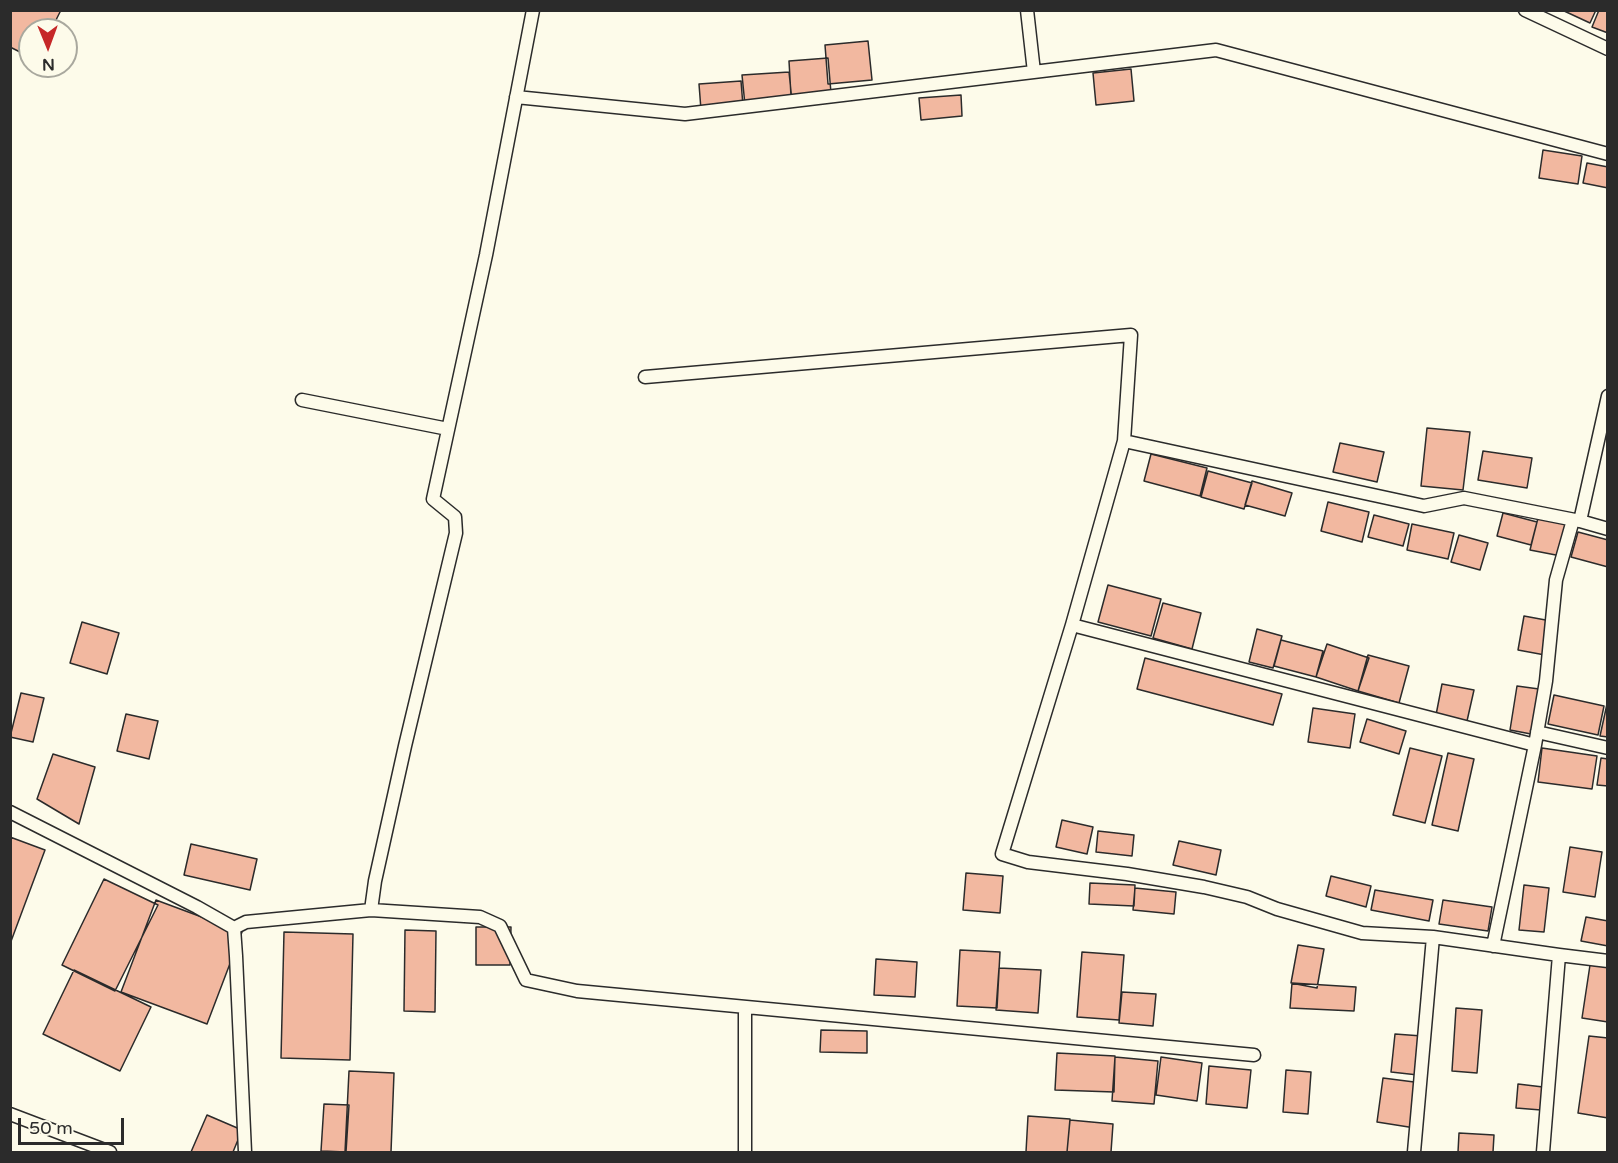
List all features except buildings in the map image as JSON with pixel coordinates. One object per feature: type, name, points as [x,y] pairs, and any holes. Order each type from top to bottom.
[{"type":"street","points":[[371,910],[405,746],[456,533],[455,517],[433,499],[486,255],[533,10]]},
{"type":"street","points":[[1027,10],[1034,72]]},
{"type":"street","points":[[1525,10],[1608,49]]},
{"type":"street","points":[[516,98],[685,114],[1216,50],[1608,154]]},
{"type":"street","points":[[645,377],[1131,335],[1124,441],[1072,625],[1002,854],[1028,862],[1127,874],[1204,887],[1247,897],[1277,909],[1362,933],[1433,937],[1608,961]]},
{"type":"street","points":[[1493,945],[1536,739],[1549,658],[1556,580],[1576,520],[1608,396]]},
{"type":"street","points":[[302,400],[448,429]]},
{"type":"street","points":[[1124,441],[1424,506],[1464,498],[1576,520],[1608,529]]},
{"type":"street","points":[[1072,625],[1536,739],[1608,748]]},
{"type":"street","points":[[10,812],[234,928]]},
{"type":"street","points":[[234,928],[246,922],[371,910],[480,917],[500,926],[525,980],[577,991],[1254,1055]]},
{"type":"street","points":[[234,928],[245,1152]]},
{"type":"street","points":[[1414,1152],[1433,937]]},
{"type":"street","points":[[1543,1152],[1559,955]]},
{"type":"street","points":[[745,1007],[745,1152]]},
{"type":"street","points":[[10,1114],[110,1152]]}]
